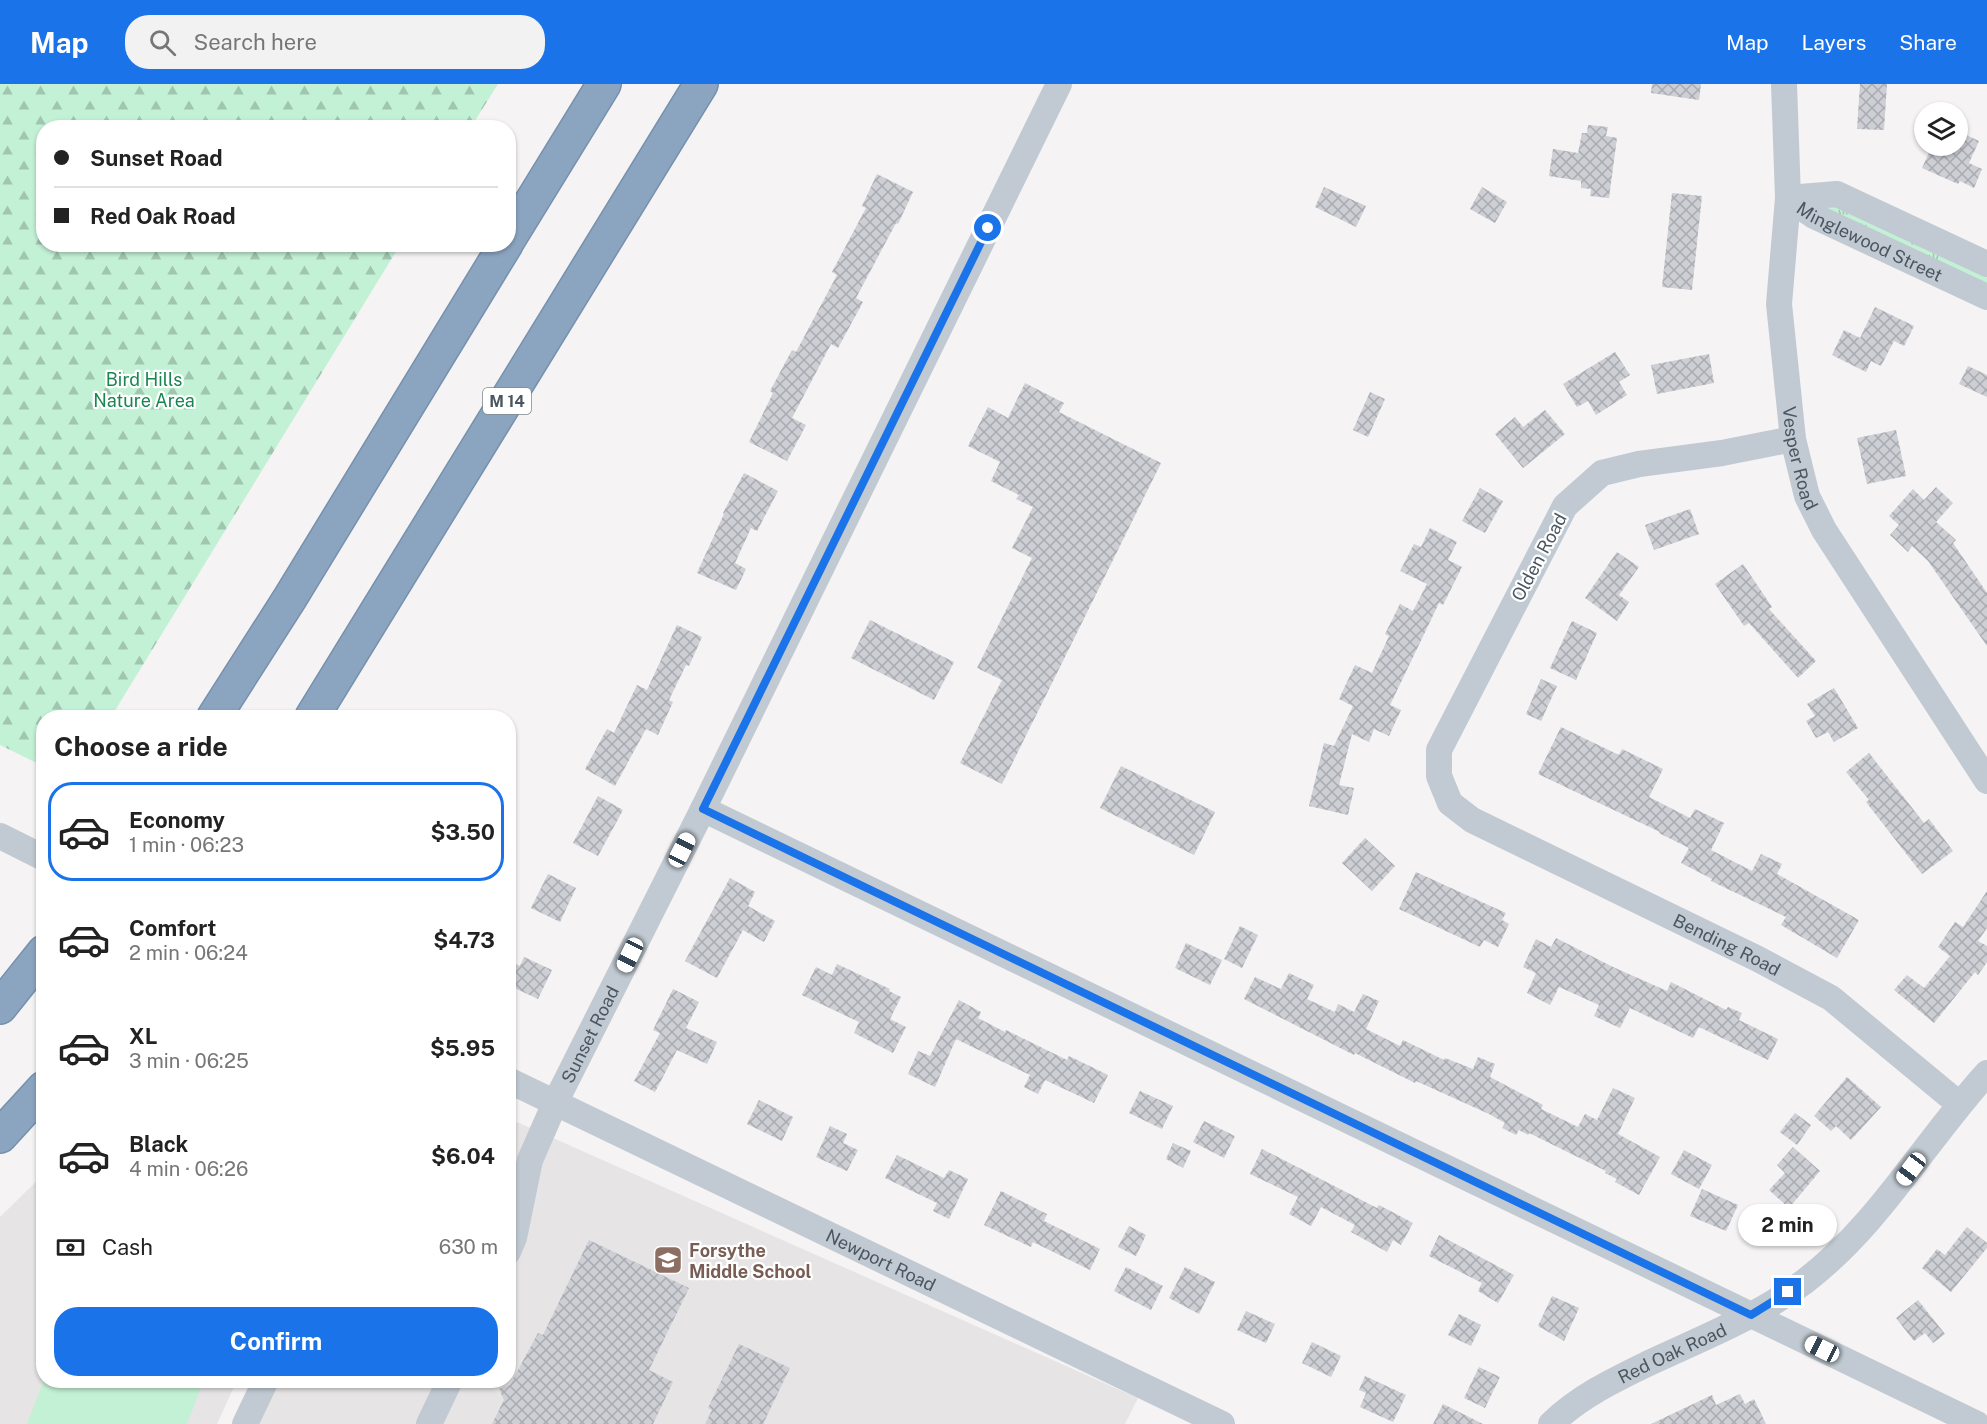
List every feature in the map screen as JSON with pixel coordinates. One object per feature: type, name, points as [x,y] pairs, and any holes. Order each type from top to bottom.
[{"type":"highway","points":[[516,227],[604,84]]},
{"type":"highway","name":"M 14","points":[[316,710],[701,84]]},
{"type":"highway","points":[[218,710],[290,598],[501,252]]},
{"type":"highway","points":[[0,1007],[36,962]]},
{"type":"highway","points":[[0,1136],[36,1097]]},
{"type":"street","name":"Sunset Road","points":[[516,1228],[530,1160],[555,1103],[703,809],[1059,84]]},
{"type":"street","name":"Vesper Road","points":[[1784,84],[1788,198],[1779,304],[1793,439],[1807,495],[1824,530],[1987,781]]},
{"type":"street","name":"Minglewood Street","points":[[1788,198],[1837,194],[1987,264]]},
{"type":"street","name":"Minglewood Street","points":[[1788,198],[1814,216],[1987,297]]},
{"type":"street","name":"Olden Road","points":[[1472,820],[1450,803],[1439,776],[1439,750],[1565,506],[1602,473],[1639,464],[1722,453],[1793,439]]},
{"type":"street","points":[[703,809],[1977,1424]]},
{"type":"street","name":"Bending Road","points":[[1472,820],[1758,959],[1831,998],[1959,1104]]},
{"type":"street","points":[[0,836],[36,854]]},
{"type":"street","name":"Red Oak Road","points":[[1551,1424],[1567,1408],[1606,1384],[1751,1315],[1804,1282],[1845,1246],[1898,1185],[1959,1104],[1987,1073]]},
{"type":"street","name":"Newport Road","points":[[516,1084],[1222,1424]]},
{"type":"street","points":[[245,1424],[262,1388]]},
{"type":"street","points":[[429,1424],[446,1388]]},
{"type":"shaded area","name":"Forsythe Middle School","points":[[517,1122],[1138,1398],[1125,1424],[258,1424],[274,1388],[516,1388]]},
{"type":"shaded area","points":[[36,1182],[36,1388],[233,1388],[217,1424],[0,1424],[0,1217]]},
{"type":"green space","name":"Bird Hills Nature Area","points":[[0,84],[498,84],[475,120],[36,120],[36,252],[396,252],[115,710],[36,710],[36,763],[0,745]]},
{"type":"green space","points":[[1816,198],[1987,273],[1987,286],[1820,208]]},
{"type":"green space","points":[[41,1388],[201,1388],[187,1424],[27,1424]]},
{"type":"building","points":[[1652,84],[1701,84],[1699,100],[1651,93]]},
{"type":"building","points":[[1860,84],[1887,84],[1884,130],[1857,129]]},
{"type":"building","points":[[1588,125],[1608,127],[1606,136],[1617,138],[1609,198],[1590,196],[1591,189],[1581,188],[1581,181],[1549,176],[1553,149],[1578,153],[1582,133],[1587,133]]},
{"type":"building","points":[[1968,136],[1979,141],[1969,163],[1982,169],[1974,188],[1960,181],[1958,184],[1922,168],[1927,156],[1968,156]]},
{"type":"building","points":[[877,174],[913,192],[898,224],[896,223],[856,298],[863,302],[838,348],[831,344],[792,418],[806,425],[787,461],[749,442],[773,393],[770,391],[792,350],[796,352],[837,275],[832,272],[866,208],[862,206]]},
{"type":"building","points":[[1324,187],[1366,206],[1356,227],[1315,207]]},
{"type":"building","points":[[1482,187],[1507,202],[1495,223],[1470,209]]},
{"type":"building","points":[[1672,193],[1702,196],[1692,290],[1662,287]]},
{"type":"building","points":[[1875,307],[1914,326],[1904,346],[1894,341],[1881,366],[1871,361],[1866,372],[1832,355],[1844,330],[1860,338]]},
{"type":"building","points":[[1615,352],[1630,375],[1619,382],[1627,395],[1596,415],[1588,401],[1577,407],[1563,384]]},
{"type":"building","points":[[1709,354],[1714,383],[1657,394],[1651,365]]},
{"type":"building","points":[[1968,366],[1987,375],[1987,397],[1959,384]]},
{"type":"building","points":[[1025,383],[1064,403],[1059,412],[1161,463],[1002,784],[960,763],[1002,680],[977,668],[1032,558],[1012,548],[1033,507],[1016,499],[1019,495],[991,481],[1000,462],[968,446],[988,407],[1008,418]]},
{"type":"building","points":[[1370,392],[1385,399],[1368,437],[1353,430]]},
{"type":"building","points":[[1545,410],[1565,434],[1523,468],[1495,434],[1515,417],[1523,427]]},
{"type":"building","points":[[1896,430],[1906,476],[1867,484],[1857,438]]},
{"type":"building","points":[[744,473],[778,491],[757,531],[751,528],[735,563],[746,569],[736,590],[697,573],[723,513]]},
{"type":"building","points":[[1936,487],[1953,503],[1936,522],[1956,540],[1953,543],[1987,593],[1987,646],[1928,561],[1912,546],[1908,552],[1890,535],[1899,525],[1889,516],[1913,489],[1924,500]]},
{"type":"building","points":[[1480,488],[1503,501],[1485,533],[1462,521]]},
{"type":"building","points":[[1690,509],[1699,534],[1654,550],[1645,525]]},
{"type":"building","points":[[1430,528],[1457,542],[1448,560],[1462,567],[1443,605],[1439,603],[1390,705],[1401,710],[1389,736],[1374,729],[1369,742],[1352,734],[1339,785],[1354,788],[1348,815],[1309,806],[1324,743],[1334,746],[1353,706],[1339,699],[1355,665],[1372,673],[1389,636],[1385,634],[1400,604],[1413,611],[1427,584],[1400,571],[1414,544],[1421,547]]},
{"type":"building","points":[[1617,552],[1639,567],[1619,595],[1629,602],[1617,621],[1585,598]]},
{"type":"building","points":[[1743,564],[1772,607],[1769,609],[1816,661],[1798,678],[1749,623],[1744,626],[1715,584]]},
{"type":"building","points":[[870,620],[954,662],[934,700],[851,658]]},
{"type":"building","points":[[1572,621],[1597,633],[1576,680],[1550,668]]},
{"type":"building","points":[[677,625],[702,637],[689,666],[686,665],[669,700],[673,702],[658,735],[646,729],[615,786],[585,769],[607,729],[614,733],[637,685],[647,690]]},
{"type":"building","points":[[1541,679],[1557,686],[1541,721],[1526,714]]},
{"type":"building","points":[[1834,688],[1858,728],[1834,742],[1828,732],[1816,738],[1806,721],[1815,716],[1807,704]]},
{"type":"building","points":[[1561,727],[1619,755],[1622,749],[1663,769],[1649,797],[1690,818],[1695,809],[1724,823],[1711,850],[1752,871],[1761,854],[1782,864],[1777,874],[1859,920],[1837,958],[1781,925],[1786,917],[1711,881],[1712,879],[1681,863],[1689,848],[1538,774]]},
{"type":"building","points":[[1869,753],[1924,823],[1929,819],[1953,851],[1922,874],[1866,802],[1869,800],[1846,772]]},
{"type":"building","points":[[1121,766],[1215,812],[1194,855],[1100,808]]},
{"type":"building","points":[[598,796],[623,810],[598,856],[573,843]]},
{"type":"building","points":[[1365,838],[1395,866],[1372,891],[1342,863]]},
{"type":"building","points":[[1416,872],[1506,913],[1502,920],[1509,924],[1498,947],[1484,940],[1480,947],[1399,909]]},
{"type":"building","points":[[548,874],[576,888],[560,922],[531,908]]},
{"type":"building","points":[[730,878],[755,892],[748,906],[775,921],[764,942],[743,930],[717,978],[685,961]]},
{"type":"building","points":[[1987,891],[1987,928],[1978,941],[1987,946],[1987,962],[1978,975],[1975,972],[1934,1023],[1894,990],[1907,975],[1924,988],[1950,956],[1938,947],[1955,922],[1963,927]]},
{"type":"building","points":[[1240,926],[1258,935],[1242,968],[1224,959]]},
{"type":"building","points":[[1556,938],[1667,991],[1671,982],[1726,1010],[1728,1007],[1742,1013],[1739,1020],[1778,1039],[1768,1060],[1699,1027],[1693,1038],[1630,1008],[1620,1028],[1594,1016],[1599,1005],[1559,987],[1550,1005],[1527,993],[1536,973],[1523,967],[1536,939],[1551,947]]},
{"type":"building","points":[[1186,943],[1222,960],[1210,985],[1175,968]]},
{"type":"building","points":[[524,957],[552,970],[538,999],[516,989],[516,964],[520,966]]},
{"type":"building","points":[[837,964],[890,989],[889,991],[901,997],[890,1019],[906,1027],[893,1053],[854,1033],[859,1022],[802,995],[816,967],[832,975]]},
{"type":"building","points":[[1289,973],[1314,985],[1307,999],[1335,1012],[1338,1004],[1354,1012],[1363,994],[1379,1001],[1366,1029],[1400,1046],[1403,1040],[1444,1060],[1445,1058],[1473,1069],[1478,1057],[1495,1064],[1490,1077],[1543,1105],[1541,1109],[1578,1127],[1585,1114],[1597,1120],[1613,1088],[1635,1098],[1618,1134],[1660,1157],[1639,1195],[1615,1182],[1617,1179],[1605,1173],[1606,1171],[1529,1133],[1528,1135],[1519,1130],[1516,1135],[1502,1128],[1505,1123],[1489,1114],[1416,1081],[1415,1083],[1355,1053],[1354,1055],[1244,999],[1255,977],[1281,989]]},
{"type":"building","points":[[673,989],[699,1002],[686,1028],[717,1042],[707,1064],[677,1050],[655,1092],[634,1081],[660,1033],[653,1030]]},
{"type":"building","points":[[959,1000],[981,1012],[978,1018],[1005,1032],[1006,1030],[1067,1060],[1069,1056],[1108,1075],[1094,1103],[1045,1080],[1038,1094],[1024,1087],[1030,1075],[956,1039],[935,1087],[908,1074],[918,1051],[930,1056]]},
{"type":"building","points":[[1847,1077],[1881,1107],[1851,1140],[1836,1126],[1831,1131],[1814,1116]]},
{"type":"building","points":[[1140,1091],[1173,1106],[1162,1129],[1129,1113]]},
{"type":"building","points":[[759,1100],[793,1117],[782,1141],[747,1124]]},
{"type":"building","points":[[1795,1113],[1811,1125],[1797,1145],[1780,1132]]},
{"type":"building","points":[[1204,1121],[1235,1136],[1224,1158],[1193,1142]]},
{"type":"building","points":[[830,1126],[847,1134],[843,1143],[858,1150],[847,1171],[816,1157]]},
{"type":"building","points":[[1173,1143],[1191,1151],[1183,1168],[1166,1159]]},
{"type":"building","points":[[1793,1147],[1820,1171],[1789,1208],[1769,1190],[1785,1173],[1777,1165]]},
{"type":"building","points":[[1262,1149],[1377,1208],[1379,1205],[1413,1223],[1401,1245],[1393,1240],[1387,1252],[1351,1232],[1355,1225],[1321,1207],[1311,1226],[1289,1214],[1298,1197],[1250,1174]]},
{"type":"building","points":[[1684,1150],[1712,1165],[1699,1189],[1671,1174]]},
{"type":"building","points":[[897,1155],[944,1178],[949,1170],[968,1179],[949,1219],[933,1211],[937,1203],[885,1178]]},
{"type":"building","points":[[1702,1189],[1738,1205],[1726,1231],[1690,1216]]},
{"type":"building","points":[[1001,1191],[1047,1214],[1044,1221],[1100,1249],[1090,1270],[1033,1242],[1031,1247],[984,1225]]},
{"type":"building","points":[[1129,1226],[1146,1235],[1136,1256],[1118,1247]]},
{"type":"building","points":[[1967,1227],[1987,1243],[1987,1248],[1951,1292],[1922,1268],[1937,1249],[1945,1255]]},
{"type":"building","points":[[1439,1235],[1514,1275],[1498,1303],[1478,1291],[1482,1283],[1429,1256]]},
{"type":"building","points":[[589,1240],[689,1288],[649,1370],[673,1382],[653,1424],[492,1424],[504,1400],[499,1389],[516,1388],[516,1374],[538,1333],[543,1335]]},
{"type":"building","points":[[1126,1267],[1163,1286],[1151,1310],[1114,1291]]},
{"type":"building","points":[[1185,1267],[1215,1282],[1199,1314],[1169,1298]]},
{"type":"building","points":[[1552,1296],[1579,1308],[1564,1341],[1538,1326]]},
{"type":"building","points":[[1918,1300],[1945,1334],[1933,1343],[1925,1333],[1914,1341],[1896,1318]]},
{"type":"building","points":[[1246,1311],[1275,1324],[1266,1343],[1237,1330]]},
{"type":"building","points":[[1459,1314],[1481,1325],[1471,1346],[1448,1335]]},
{"type":"building","points":[[1312,1342],[1341,1356],[1331,1377],[1302,1363]]},
{"type":"building","points":[[739,1344],[790,1368],[763,1424],[705,1424],[712,1410],[708,1408]]},
{"type":"building","points":[[1479,1367],[1500,1377],[1485,1408],[1464,1398]]},
{"type":"building","points":[[1365,1376],[1406,1395],[1393,1422],[1360,1407],[1366,1393],[1359,1390]]},
{"type":"building","points":[[1740,1394],[1745,1404],[1754,1399],[1766,1424],[1651,1424],[1712,1395],[1716,1405]]},
{"type":"building","points":[[1443,1404],[1483,1424],[1433,1424]]},
{"type":"place","name":"Forsythe Middle School","points":[[668,1260]]},
{"type":"route","points":[[988,228],[703,809],[1751,1315],[1788,1292]]}]
